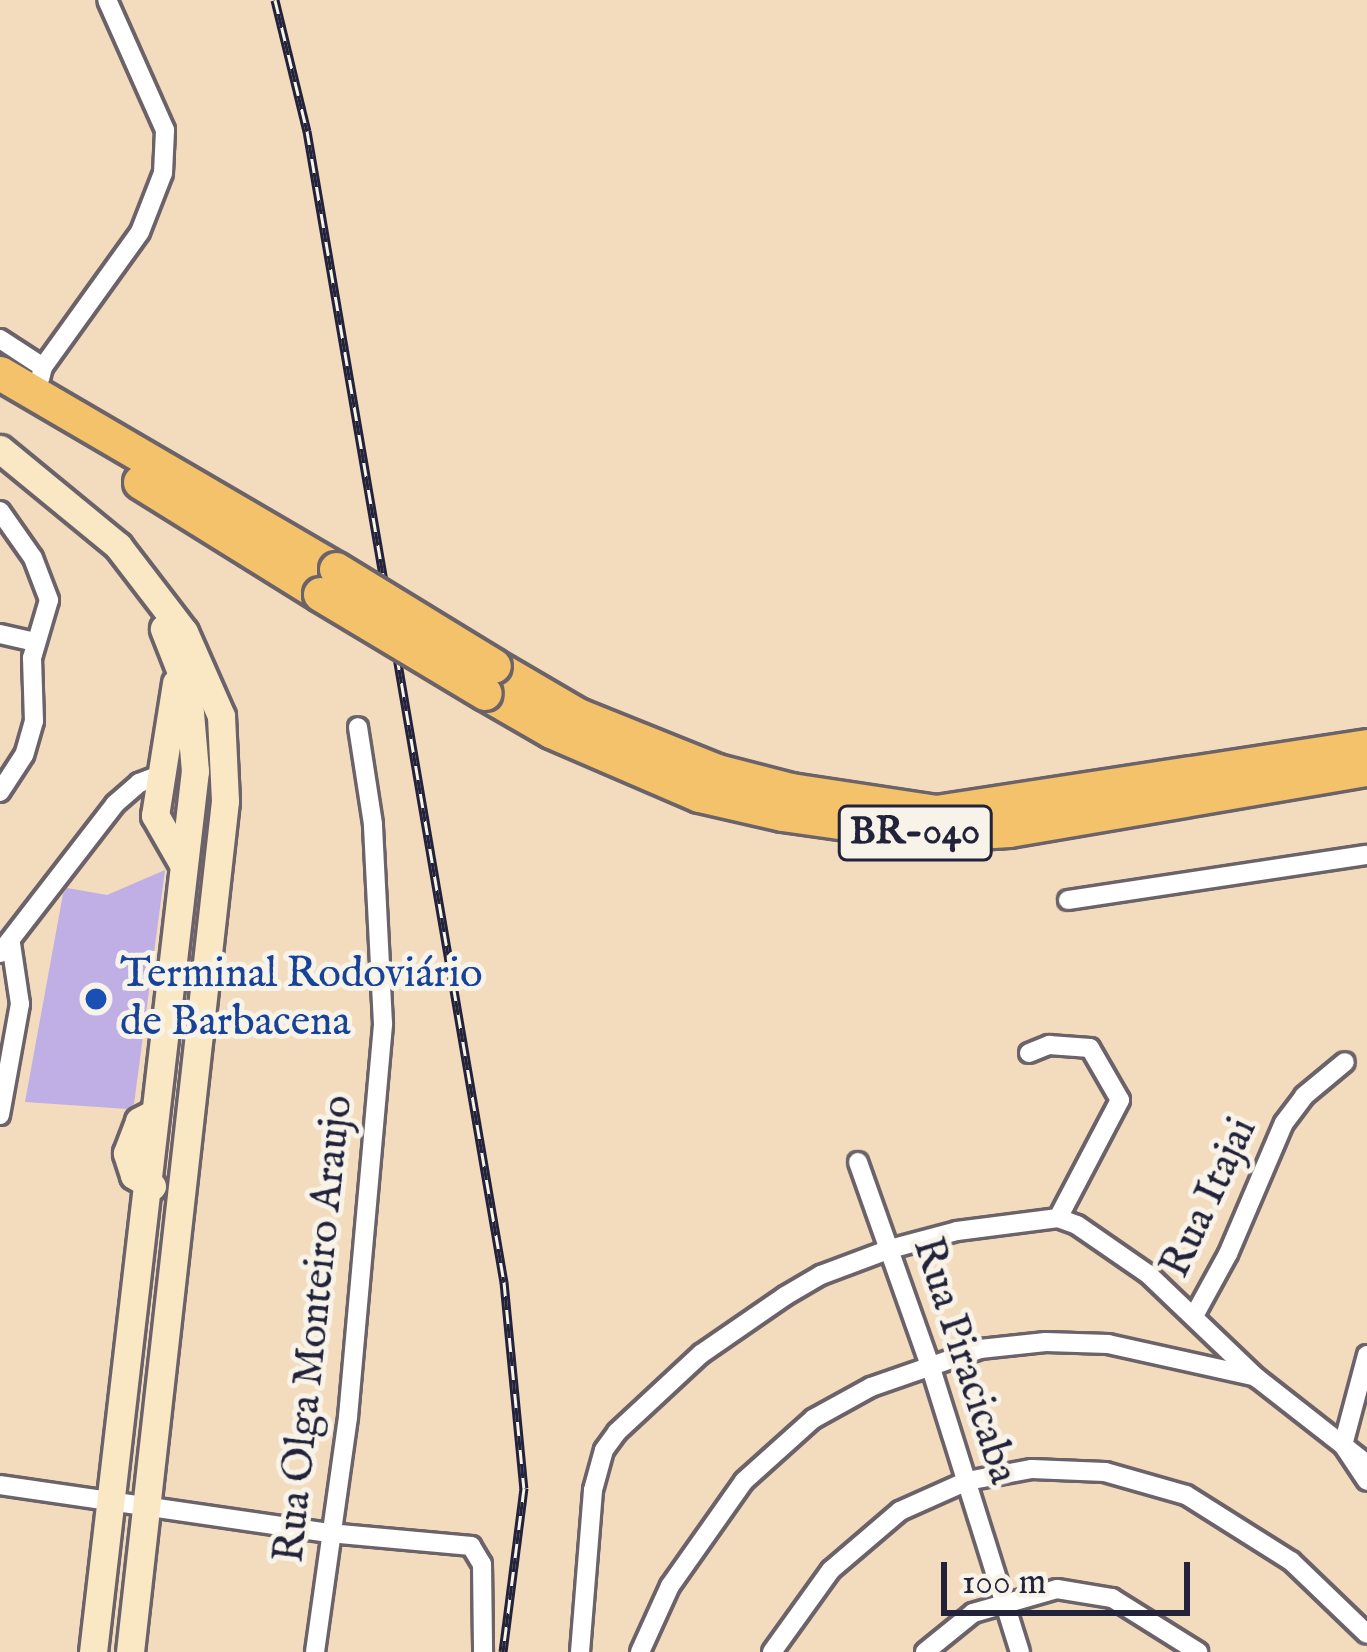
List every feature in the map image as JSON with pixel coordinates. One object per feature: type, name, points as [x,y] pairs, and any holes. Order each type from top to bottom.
[{"type":"highway","name":"BR-040","points":[[0,374],[39,382],[328,582]]},
{"type":"highway","name":"BR-040","points":[[0,396],[328,582],[489,680],[551,731],[699,795],[782,814],[931,835],[1009,830],[1367,769]]},
{"type":"highway","name":"BR-040","points":[[489,680],[717,771],[791,790],[936,812],[1367,746]]},
{"type":"main road","points":[[0,448],[118,546],[184,632],[221,716],[226,801],[130,1652]]},
{"type":"main road","points":[[93,1652],[107,1498],[177,954],[195,771],[192,713],[178,661],[118,546]]},
{"type":"main road","points":[[178,661],[175,716],[155,814],[183,864]]},
{"type":"main road","points":[[160,775],[195,771],[208,776],[226,801]]},
{"type":"main road","points":[[146,1186],[169,1184],[187,1170]]},
{"type":"street","points":[[0,339],[39,382],[140,232],[163,173],[165,130],[107,0]]},
{"type":"street","points":[[0,511],[45,581],[48,613],[35,642],[34,721],[24,755],[0,792]]},
{"type":"street","points":[[0,634],[35,642]]},
{"type":"street","name":"Rua Olga Monteiro Araujo","points":[[315,1652],[348,1417],[382,1024],[373,824],[358,727]]},
{"type":"street","points":[[0,1115],[20,1004],[5,948],[115,804],[160,775]]},
{"type":"street","points":[[1068,900],[1367,855]]},
{"type":"street","points":[[1029,1053],[1049,1045],[1090,1048],[1120,1100],[1058,1218]]},
{"type":"street","name":"Rua Itajai","points":[[1194,1316],[1228,1254],[1284,1123],[1304,1096],[1345,1062]]},
{"type":"street","name":"Rua Piracicaba","points":[[858,1162],[930,1364],[1020,1652]]},
{"type":"street","points":[[580,1652],[598,1467],[617,1432],[701,1354],[785,1296],[821,1275],[957,1231],[1058,1218],[1077,1225],[1148,1274],[1257,1378],[1367,1464]]},
{"type":"street","points":[[640,1652],[683,1567],[744,1481],[778,1445],[872,1387],[980,1349],[1067,1342],[1108,1344],[1257,1378]]},
{"type":"street","points":[[1367,1355],[1343,1445],[1367,1481]]},
{"type":"street","points":[[772,1652],[803,1603],[861,1541],[900,1511],[968,1481],[1032,1469],[1134,1477],[1186,1495],[1291,1561],[1367,1634]]},
{"type":"street","points":[[0,1485],[147,1502],[329,1533],[471,1546],[482,1564],[483,1652]]},
{"type":"street","points":[[925,1652],[973,1613],[1057,1589],[1112,1598],[1198,1652]]},
{"type":"building","name":"Terminal Rodoviário de Barbacena","points":[[165,870],[134,1104],[127,1109],[25,1102],[63,894],[67,888],[107,895]]},
{"type":"railway","points":[[275,0],[307,131],[504,1282],[524,1488],[503,1652]]},
{"type":"place","name":"Terminal Rodoviário de Barbacena","points":[[96,999]]}]
